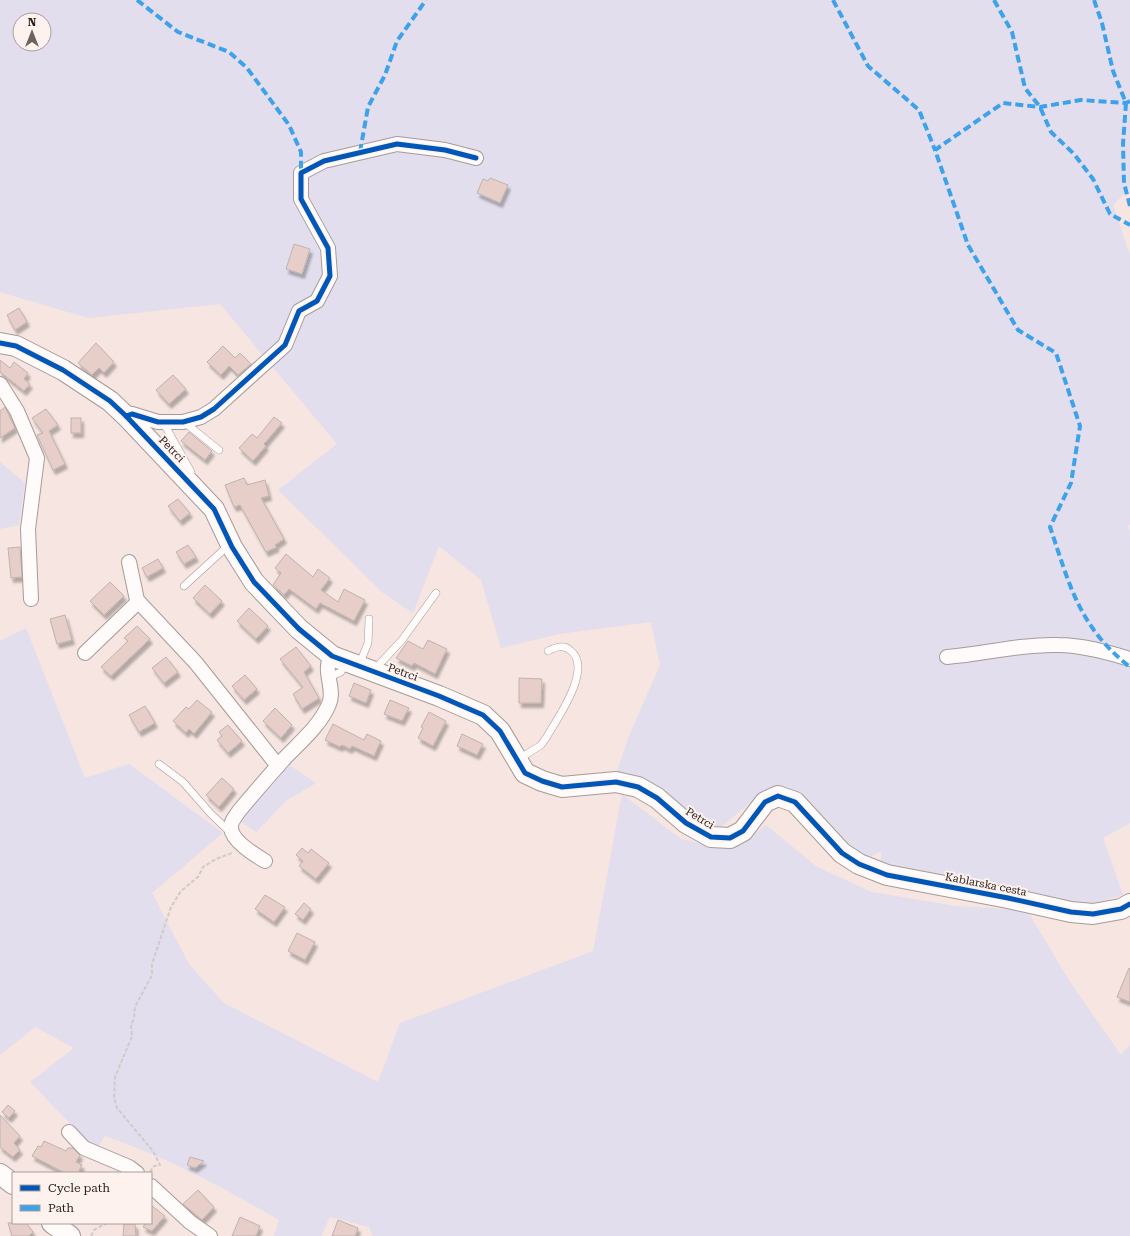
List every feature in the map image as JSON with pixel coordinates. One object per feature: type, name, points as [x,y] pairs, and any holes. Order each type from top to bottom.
[{"type":"street","points":[[126,416],[132,414],[163,422],[183,422],[201,417],[214,409],[285,345],[299,311],[317,301],[330,276],[328,248],[301,199],[301,173],[324,161],[397,144],[445,150],[476,158]]},
{"type":"street","name":"Petrci","points":[[0,343],[16,346],[63,370],[101,395],[126,416],[214,508],[231,543],[254,582],[299,630],[352,664],[440,696],[483,715],[500,731],[525,773],[542,782],[562,787],[616,782],[638,787],[657,798],[686,823],[711,837],[730,838],[743,831],[765,802],[778,796],[795,802],[842,853]]},
{"type":"street","points":[[0,384],[17,411],[37,458],[28,529],[31,599]]},
{"type":"street","points":[[129,562],[138,602],[196,663],[278,766]]},
{"type":"street","points":[[85,653],[138,602]]},
{"type":"street","points":[[947,657],[1012,647],[1059,645],[1080,647],[1130,659]]},
{"type":"street","points":[[265,861],[243,846],[233,835],[231,829],[232,822],[239,811],[278,766],[312,730],[324,713],[330,702],[327,664],[352,664]]},
{"type":"street","name":"Kablarska cesta","points":[[842,853],[859,864],[887,875],[1008,898],[1071,912],[1093,914],[1121,909],[1130,904]]},
{"type":"street","points":[[69,1132],[84,1148],[129,1167],[136,1172]]},
{"type":"street","points":[[0,1174],[12,1183]]},
{"type":"street","points":[[152,1187],[190,1222],[210,1236]]},
{"type":"lane","points":[[163,422],[191,472]]},
{"type":"lane","points":[[183,422],[220,450]]},
{"type":"lane","points":[[184,586],[231,543]]},
{"type":"lane","points":[[352,664],[402,640],[436,593]]},
{"type":"lane","points":[[352,664],[368,643],[369,619]]},
{"type":"lane","points":[[517,760],[541,745],[546,738],[574,686],[579,672],[574,653],[567,647],[558,646],[548,651]]},
{"type":"lane","points":[[159,764],[183,782],[211,814],[233,835]]},
{"type":"path","points":[[150,1172],[154,1166],[160,1165],[153,1151],[117,1108],[114,1097],[115,1077],[132,1036],[131,1026],[134,1018],[135,1007],[152,975],[152,964],[171,907],[181,891],[198,877],[204,867],[216,859],[228,856],[233,852]]},
{"type":"path","points":[[91,1236],[94,1230],[105,1224]]},
{"type":"shaded area","points":[[0,0],[1130,0],[1130,188],[1113,205],[1130,255],[1130,524],[1128,526],[1130,531],[1130,823],[1103,838],[1123,895],[1085,906],[881,865],[881,851],[865,860],[837,840],[816,811],[774,786],[761,794],[720,828],[680,813],[615,777],[629,736],[660,665],[651,622],[559,634],[501,648],[481,580],[439,546],[413,613],[383,593],[278,490],[337,444],[220,304],[88,318],[0,292]]},
{"type":"shaded area","points":[[0,462],[25,483],[19,525],[0,529]]},
{"type":"shaded area","points":[[26,628],[85,778],[129,764],[223,833],[152,893],[189,964],[224,1003],[378,1082],[400,1023],[593,951],[622,794],[681,839],[716,847],[744,841],[766,825],[817,867],[872,892],[956,906],[1027,910],[1070,982],[1121,1055],[1130,1045],[1130,1236],[373,1236],[369,1227],[330,1217],[321,1236],[274,1236],[279,1220],[237,1196],[172,1163],[105,1136],[97,1148],[92,1146],[30,1082],[74,1048],[35,1027],[0,1055],[0,641]]},
{"type":"shaded area","points":[[289,765],[316,783],[286,801],[256,832],[240,821]]},
{"type":"building","points":[[490,178],[508,185],[500,203],[477,193],[483,179],[488,181]]},
{"type":"building","points":[[294,244],[310,249],[302,274],[286,269]]},
{"type":"building","points":[[19,308],[27,322],[15,330],[7,315]]},
{"type":"building","points":[[96,343],[114,362],[104,373],[99,368],[92,375],[78,363]]},
{"type":"building","points":[[223,346],[235,358],[240,353],[251,364],[238,375],[229,366],[221,375],[207,362]]},
{"type":"building","points":[[0,360],[10,368],[14,362],[28,373],[24,379],[30,384],[24,391],[0,372]]},
{"type":"building","points":[[173,375],[186,389],[169,404],[156,390]]},
{"type":"building","points":[[5,407],[15,428],[0,438],[0,411]]},
{"type":"building","points":[[46,409],[58,425],[49,431],[65,464],[53,470],[37,435],[43,433],[32,418]]},
{"type":"building","points":[[274,417],[282,423],[264,444],[266,446],[253,461],[239,448],[252,434],[257,438]]},
{"type":"building","points":[[71,418],[81,418],[81,433],[71,433]]},
{"type":"building","points":[[189,432],[212,451],[205,460],[181,441]]},
{"type":"building","points":[[244,478],[247,485],[265,480],[269,496],[261,498],[284,539],[275,545],[277,547],[266,552],[240,505],[234,507],[225,485]]},
{"type":"building","points":[[178,499],[190,513],[180,521],[168,506]]},
{"type":"building","points":[[188,545],[196,557],[184,564],[176,552]]},
{"type":"building","points":[[20,547],[22,577],[11,578],[8,548]]},
{"type":"building","points":[[286,554],[313,577],[318,569],[330,578],[321,590],[338,602],[344,589],[365,600],[354,621],[320,603],[316,609],[289,589],[284,595],[273,585],[281,573],[275,568]]},
{"type":"building","points":[[158,559],[163,568],[147,577],[142,568]]},
{"type":"building","points":[[110,582],[124,596],[104,615],[90,601]]},
{"type":"building","points":[[205,585],[222,601],[210,614],[193,598]]},
{"type":"building","points":[[249,608],[268,626],[256,639],[237,621]]},
{"type":"building","points":[[65,615],[72,640],[57,644],[50,619]]},
{"type":"building","points":[[137,626],[150,639],[111,676],[101,667],[128,641],[124,638]]},
{"type":"building","points":[[428,640],[447,649],[435,674],[414,663],[412,666],[396,658],[408,641],[423,649]]},
{"type":"building","points":[[296,647],[311,666],[304,672],[319,698],[302,709],[293,694],[303,687],[280,659]]},
{"type":"building","points":[[166,657],[178,672],[164,683],[152,668]]},
{"type":"building","points":[[245,675],[257,689],[244,700],[232,686]]},
{"type":"building","points":[[519,678],[542,679],[541,703],[519,703]]},
{"type":"building","points":[[354,683],[371,690],[366,703],[349,696]]},
{"type":"building","points":[[197,700],[212,712],[194,734],[189,729],[186,733],[173,721],[186,707],[189,709]]},
{"type":"building","points":[[390,700],[409,708],[402,721],[384,714]]},
{"type":"building","points":[[145,706],[155,723],[139,732],[129,715]]},
{"type":"building","points":[[275,708],[292,725],[281,738],[263,721]]},
{"type":"building","points":[[429,712],[446,721],[433,746],[418,738],[423,728],[421,727]]},
{"type":"building","points":[[333,724],[364,740],[367,734],[381,741],[374,756],[352,746],[350,749],[342,745],[340,747],[325,740]]},
{"type":"building","points":[[228,725],[242,741],[228,753],[217,740],[222,736],[219,732]]},
{"type":"building","points":[[462,734],[483,744],[477,755],[457,746]]},
{"type":"building","points":[[222,778],[234,789],[219,807],[206,795]]},
{"type":"building","points":[[302,848],[308,853],[311,849],[329,863],[316,879],[299,866],[303,861],[296,855]]},
{"type":"building","points":[[265,895],[285,907],[274,922],[255,909]]},
{"type":"building","points":[[304,903],[311,909],[303,920],[295,914]]},
{"type":"building","points":[[297,933],[315,942],[305,960],[288,951]]},
{"type":"building","points":[[1129,968],[1130,969],[1130,1002],[1117,997]]},
{"type":"building","points":[[8,1105],[15,1111],[9,1118],[2,1112]]},
{"type":"building","points":[[0,1115],[20,1136],[14,1143],[20,1150],[13,1157],[0,1147]]},
{"type":"building","points":[[44,1141],[66,1151],[68,1148],[73,1148],[80,1155],[76,1162],[82,1165],[78,1172],[63,1172],[32,1156],[38,1146],[41,1147]]},
{"type":"building","points":[[190,1157],[204,1161],[195,1168],[187,1165]]},
{"type":"building","points":[[198,1190],[214,1207],[202,1220],[183,1204]]},
{"type":"building","points":[[152,1206],[165,1216],[152,1231],[143,1227],[145,1224],[152,1224]]},
{"type":"building","points":[[240,1217],[260,1226],[256,1236],[232,1236]]},
{"type":"building","points":[[338,1220],[358,1228],[355,1236],[332,1236]]},
{"type":"building","points":[[8,1223],[27,1224],[33,1232],[29,1236],[12,1236]]},
{"type":"building","points":[[124,1224],[135,1224],[136,1236],[123,1236]]},
{"type":"marked path","points":[[137,0],[178,32],[229,52],[247,68],[289,125],[301,152],[301,173]]},
{"type":"marked path","points":[[360,152],[368,107],[385,75],[397,41],[426,0]]},
{"type":"marked path","points":[[833,0],[868,66],[919,110],[935,150]]},
{"type":"marked path","points":[[994,0],[1012,32],[1025,88],[1040,107],[1051,132],[1074,154],[1093,179],[1110,214],[1130,225]]},
{"type":"marked path","points":[[1094,0],[1102,23],[1113,71],[1126,103],[1123,144],[1124,183],[1130,206]]},
{"type":"marked path","points":[[1130,101],[1126,103],[1081,100],[1040,107],[1003,103],[935,150],[968,245],[1018,330],[1056,353],[1080,426],[1071,483],[1050,527],[1078,604],[1099,637],[1130,667]]},
{"type":"cycle path","points":[[126,416],[132,414],[158,422],[183,422],[201,417],[214,409],[285,345],[299,311],[317,301],[330,276],[328,248],[301,199],[301,173],[324,161],[397,144],[445,150],[476,158]]},
{"type":"cycle path","points":[[0,343],[16,346],[63,370],[110,401],[126,416],[214,509],[232,547],[254,582],[299,629],[332,656],[439,696],[483,715],[500,731],[525,773],[542,781],[562,787],[616,782],[638,787],[657,798],[686,823],[711,837],[730,838],[743,831],[765,802],[778,796],[795,802],[842,853],[859,864],[887,875],[1008,898],[1071,912],[1093,914],[1121,909],[1130,904]]}]
